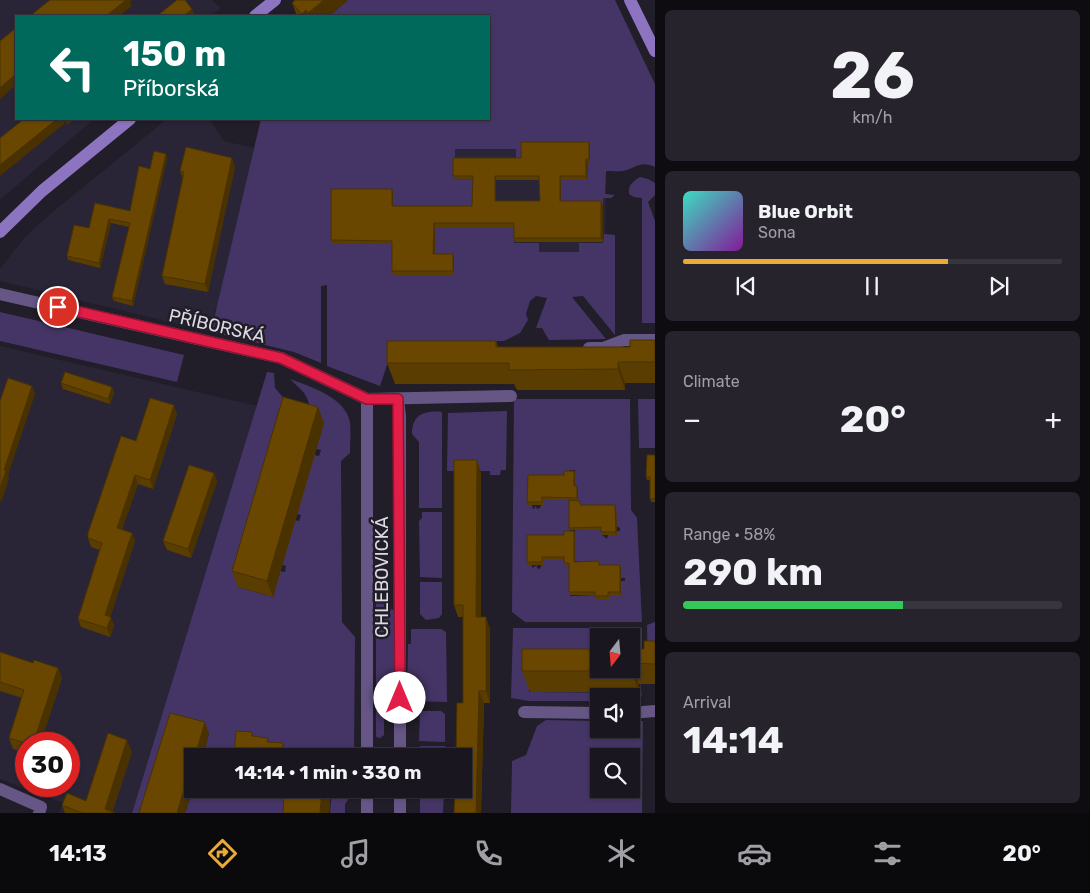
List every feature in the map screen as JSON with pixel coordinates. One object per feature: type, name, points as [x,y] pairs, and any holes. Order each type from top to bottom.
[{"type":"street","points":[[256,15],[275,0]]},
{"type":"street","points":[[630,0],[655,51]]},
{"type":"street","points":[[0,232],[42,191],[129,120]]},
{"type":"street","name":"PŘÍBORSKÁ","points":[[0,294],[281,358],[367,399],[511,396]]},
{"type":"street","points":[[575,348],[603,348],[624,340],[655,340]]},
{"type":"street","name":"CHLEBOVICKÁ","points":[[367,399],[367,748]]},
{"type":"street","name":"CHLEBOVICKÁ","points":[[398,399],[400,748]]},
{"type":"street","points":[[640,712],[655,711]]},
{"type":"street","points":[[524,712],[590,713]]},
{"type":"street","points":[[0,789],[40,810]]},
{"type":"street","points":[[367,798],[367,813]]},
{"type":"street","points":[[400,798],[400,813]]},
{"type":"shaded area","points":[[0,0],[212,0],[221,8],[212,15],[15,15],[15,120],[93,120],[0,200]]},
{"type":"shaded area","points":[[348,0],[615,0],[655,84],[655,167],[642,164],[623,171],[606,171],[605,194],[615,195],[611,198],[603,198],[603,205],[561,205],[561,180],[587,180],[588,163],[590,163],[516,162],[516,149],[455,149],[455,179],[474,180],[474,210],[393,210],[393,193],[332,244],[393,244],[435,258],[435,227],[515,227],[514,243],[539,243],[539,252],[579,252],[579,243],[603,243],[604,234],[615,235],[615,335],[583,296],[572,297],[606,339],[549,340],[542,328],[536,328],[547,298],[536,296],[530,301],[526,314],[528,320],[520,333],[504,341],[416,342],[388,362],[380,386],[327,366],[327,285],[321,286],[321,363],[294,352],[211,332],[261,120],[490,120],[490,15],[330,15]]},
{"type":"shaded area","points":[[600,0],[652,153],[606,171],[605,253],[539,252],[470,288],[324,284],[215,310],[211,332],[0,281],[0,269],[25,237],[49,215],[166,120],[210,120],[224,141],[254,148],[261,120],[490,120],[490,16]]},
{"type":"shaded area","points":[[640,177],[655,183],[655,195],[648,202],[655,221],[655,323],[642,323],[642,198],[629,194],[631,184]]},
{"type":"shaded area","points":[[0,312],[184,355],[177,382],[0,341]]},
{"type":"shaded area","points":[[0,346],[257,406],[132,813],[59,813],[63,803],[47,797],[80,797],[80,732],[15,732],[15,785],[0,779]]},
{"type":"shaded area","points":[[267,372],[274,373],[275,388],[288,403],[238,587],[273,597],[280,571],[285,572],[286,566],[282,565],[295,520],[299,521],[301,515],[297,514],[314,455],[319,456],[321,450],[316,449],[324,423],[308,418],[308,400],[290,379],[326,394],[347,413],[350,422],[350,453],[341,461],[342,622],[355,637],[354,748],[205,748],[209,734],[198,748],[184,748],[184,766],[147,813],[132,813]]},
{"type":"shaded area","points":[[514,399],[630,399],[631,510],[637,518],[642,622],[525,622],[512,612]],"holes":[[[570,470],[575,470],[575,489],[578,489],[578,492],[575,492],[575,507],[620,528],[616,535],[608,535],[607,539],[602,535],[602,530],[575,530],[575,561],[578,561],[578,564],[621,568],[621,578],[625,578],[625,581],[621,581],[621,595],[609,595],[609,599],[596,595],[570,596],[570,560],[543,560],[540,569],[537,568],[537,565],[532,568],[532,565],[528,564],[570,537],[570,500],[543,500],[540,508],[537,509],[535,505],[533,509],[532,505],[570,477]]]},
{"type":"shaded area","points":[[638,399],[655,399],[655,448],[639,448]]},
{"type":"shaded area","points":[[507,411],[506,470],[501,470],[500,475],[490,475],[490,471],[447,471],[448,413]]},
{"type":"shaded area","points":[[442,412],[442,508],[419,508],[419,442],[412,434],[414,422],[420,415],[425,413]]},
{"type":"shaded area","points":[[422,512],[442,512],[442,578],[420,577],[419,521],[422,518]]},
{"type":"shaded area","points":[[384,578],[384,612],[392,609],[394,611],[394,708],[384,718],[384,735],[380,738],[376,737],[376,589],[379,581]]},
{"type":"shaded area","points":[[420,582],[442,582],[442,614],[439,618],[426,620],[420,614]]},
{"type":"shaded area","points":[[655,622],[655,659],[648,666],[647,625]]},
{"type":"shaded area","points":[[513,628],[590,628],[590,668],[529,666],[529,692],[590,693],[590,701],[529,701],[511,698]]},
{"type":"shaded area","points":[[640,628],[642,628],[642,666],[640,666]]},
{"type":"shaded area","points":[[411,629],[441,629],[446,632],[447,702],[411,701],[410,689],[407,689],[408,644],[411,644]]},
{"type":"shaded area","points":[[640,681],[642,696],[640,698]]},
{"type":"shaded area","points":[[420,711],[441,711],[445,714],[445,742],[419,741]]},
{"type":"shaded area","points":[[546,720],[590,721],[590,738],[640,738],[640,721],[643,721],[642,813],[511,813],[512,761],[526,755],[537,726]]},
{"type":"shaded area","points":[[420,746],[445,746],[445,748],[420,748]]},
{"type":"shaded area","points":[[190,798],[292,798],[288,813],[185,813]]},
{"type":"shaded area","points":[[331,798],[349,798],[345,804],[345,813],[330,813]]},
{"type":"shaded area","points":[[420,798],[444,798],[443,813],[420,813]]},
{"type":"building","points":[[50,0],[126,0],[107,15],[31,15]]},
{"type":"building","points":[[177,0],[185,0],[192,9],[185,15],[158,15]]},
{"type":"building","points":[[295,0],[324,0],[308,13],[306,10],[302,14],[292,3]]},
{"type":"building","points":[[15,29],[15,75],[0,88],[0,41]]},
{"type":"building","points":[[23,120],[56,120],[0,165],[0,138]]},
{"type":"building","points":[[521,142],[589,142],[586,176],[560,176],[560,201],[601,201],[601,238],[514,238],[514,223],[434,223],[433,254],[453,254],[453,271],[392,271],[392,241],[331,240],[331,189],[392,189],[392,206],[472,206],[473,176],[453,176],[453,158],[521,158]],"holes":[[[495,176],[539,176],[540,201],[495,201]]]},
{"type":"building","points":[[186,147],[232,158],[205,284],[162,276],[184,172],[180,171]]},
{"type":"building","points":[[154,151],[166,154],[132,301],[112,297],[130,223],[109,219],[99,263],[67,256],[74,225],[89,228],[95,203],[130,211],[139,166],[150,169]]},
{"type":"building","points":[[630,340],[655,340],[655,362],[618,362],[618,369],[509,370],[509,363],[387,363],[387,341],[496,341],[496,347],[630,347]]},
{"type":"building","points":[[65,372],[112,387],[108,399],[61,383]]},
{"type":"building","points":[[8,378],[32,386],[4,470],[6,470],[0,489],[0,401]]},
{"type":"building","points":[[283,397],[318,407],[267,581],[232,571]]},
{"type":"building","points":[[150,398],[174,405],[150,480],[135,475],[117,528],[132,533],[105,615],[111,617],[107,628],[78,619],[102,543],[88,538],[88,533],[121,436],[136,441]]},
{"type":"building","points":[[647,455],[655,455],[655,499],[650,499],[650,477],[646,477]]},
{"type":"building","points":[[454,460],[477,460],[476,617],[486,617],[486,691],[479,691],[476,813],[454,813],[455,798],[472,798],[472,748],[456,748],[457,703],[463,703],[463,605],[454,605]]},
{"type":"building","points":[[189,465],[214,473],[188,549],[163,541]]},
{"type":"building","points":[[564,471],[574,471],[574,486],[577,486],[577,498],[542,497],[542,502],[527,502],[528,475],[564,475]]},
{"type":"building","points":[[569,500],[580,501],[580,505],[615,505],[616,532],[601,532],[601,527],[569,528]]},
{"type":"building","points":[[564,531],[574,531],[574,562],[599,561],[599,565],[620,565],[620,592],[608,592],[608,596],[595,596],[595,592],[569,592],[569,563],[564,563],[564,557],[542,557],[542,562],[527,562],[527,535],[564,535]]},
{"type":"building","points":[[644,641],[655,641],[655,664],[640,663],[640,649],[644,649]]},
{"type":"building","points":[[522,649],[590,649],[590,671],[522,671]]},
{"type":"building","points":[[0,652],[33,663],[34,660],[58,668],[37,732],[15,732],[15,740],[9,738],[24,690],[0,682]]},
{"type":"building","points":[[170,713],[205,722],[197,748],[184,748],[184,790],[177,813],[139,813]]},
{"type":"building","points":[[236,731],[252,732],[252,736],[268,738],[267,742],[283,743],[283,748],[235,748]]},
{"type":"building","points":[[108,733],[127,740],[105,809],[115,813],[82,813],[62,805],[65,797],[76,797],[86,801]]},
{"type":"building","points":[[284,798],[321,798],[320,813],[283,813]]},
{"type":"route","points":[[58,307],[281,358],[367,399],[398,399],[400,416],[400,698]]}]
